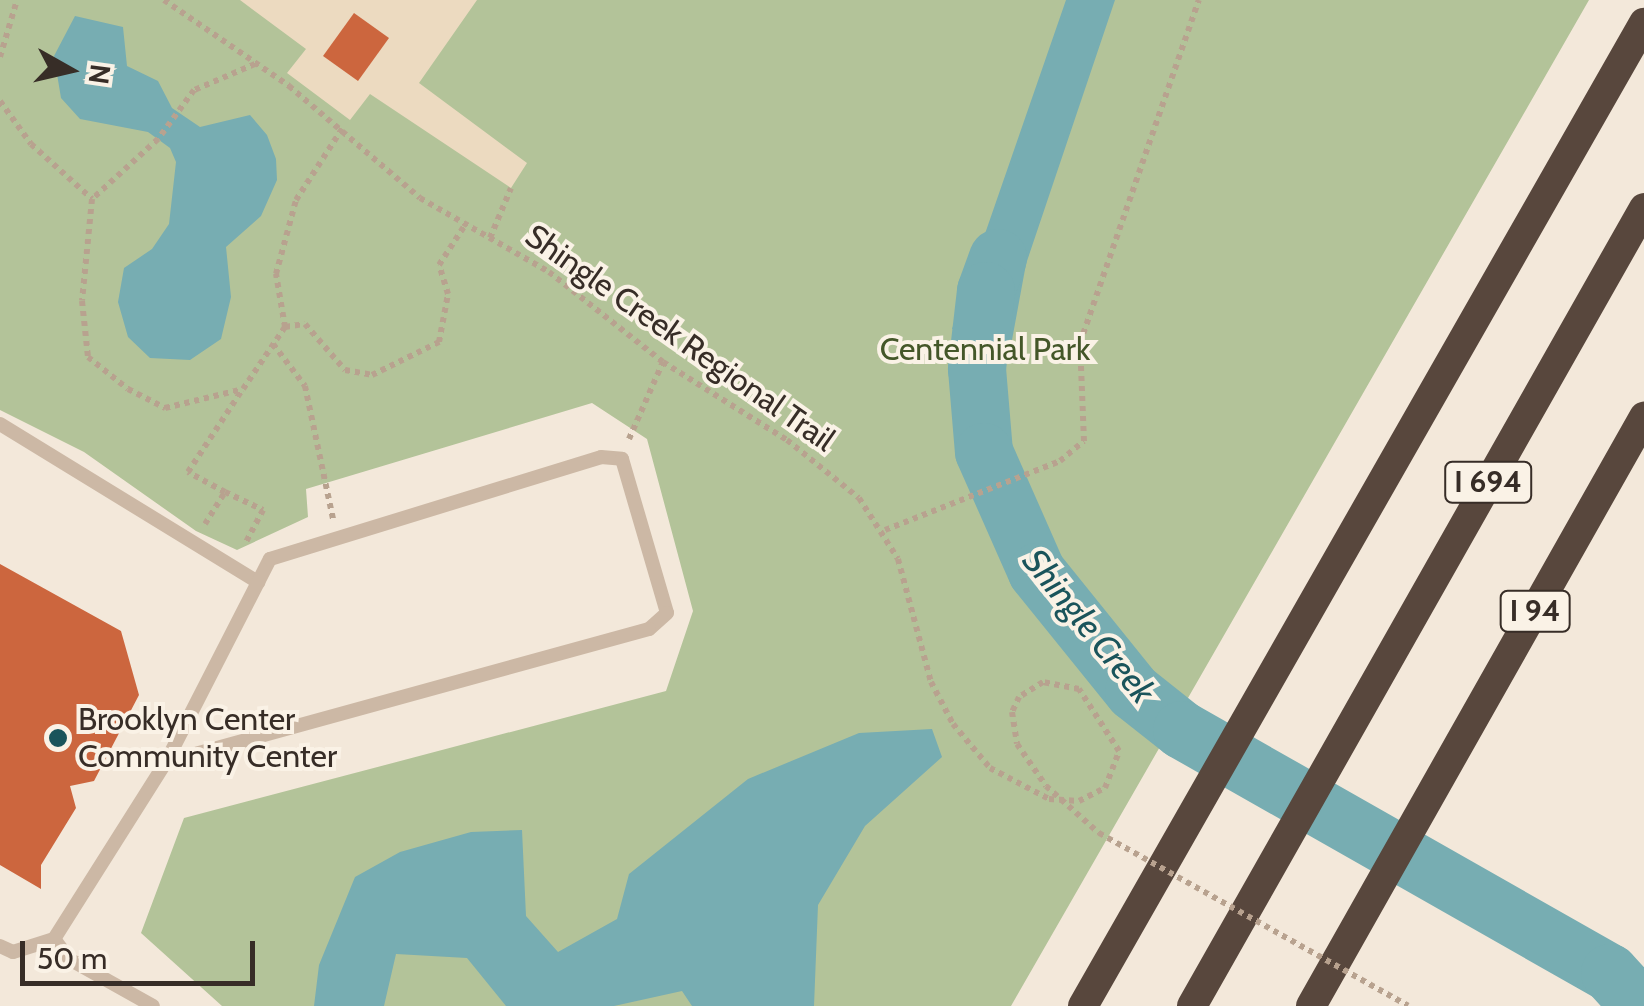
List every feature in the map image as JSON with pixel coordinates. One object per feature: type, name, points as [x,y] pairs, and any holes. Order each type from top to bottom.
[{"type":"highway","points":[[1083,1006],[1644,23]]},
{"type":"highway","name":"I 694","points":[[1192,1006],[1644,208]]},
{"type":"highway","name":"I 94","points":[[1311,1006],[1644,417]]},
{"type":"lane","points":[[0,424],[258,582]]},
{"type":"lane","points":[[0,946],[13,952],[54,939],[166,762],[270,559],[601,458],[622,459],[666,613],[649,629],[166,762]]},
{"type":"lane","points":[[54,939],[69,959],[153,1006]]},
{"type":"path","points":[[0,57],[17,0]]},
{"type":"path","name":"Shingle Creek Regional Trail","points":[[164,0],[342,129],[407,188],[549,272],[663,362],[811,458],[884,530],[932,682],[953,724],[990,768],[1023,789],[1078,801],[1093,798],[1113,780],[1119,751],[1078,689],[1043,682],[1019,697],[1012,728],[1061,806],[1408,1006]]},
{"type":"path","points":[[884,530],[960,496],[1060,462],[1084,441],[1080,342],[1199,0]]},
{"type":"path","points":[[243,389],[165,408],[88,357],[82,301],[92,199],[158,139],[194,90],[256,63]]},
{"type":"path","points":[[0,101],[30,144],[92,199]]},
{"type":"path","points":[[285,328],[276,274],[296,200],[342,129]]},
{"type":"path","points":[[490,238],[511,188]]},
{"type":"path","points":[[234,568],[263,510],[188,472],[273,344],[285,328],[304,324],[344,370],[372,375],[438,342],[448,294],[439,265],[465,225]]},
{"type":"path","points":[[273,344],[305,386],[329,478],[336,538]]},
{"type":"path","points":[[622,459],[663,362]]},
{"type":"path","points":[[218,531],[205,524],[225,492]]},
{"type":"path","points":[[232,538],[245,544]]},
{"type":"green space","name":"Centennial Park","points":[[0,0],[1589,0],[1011,1006],[222,1006],[141,933],[184,818],[666,691],[693,611],[647,439],[592,403],[306,489],[308,517],[237,550],[196,531],[84,452],[0,410]]},
{"type":"shaded area","points":[[240,0],[477,0],[419,83],[527,163],[511,188],[370,94],[350,120],[287,73],[306,49]]},
{"type":"water","points":[[1066,0],[1115,0],[1026,264],[1012,340],[952,329]]},
{"type":"water","points":[[75,16],[123,27],[127,66],[158,81],[172,108],[200,127],[250,115],[267,135],[276,159],[277,180],[261,216],[226,247],[231,297],[221,339],[190,360],[150,358],[128,337],[118,302],[124,268],[152,249],[169,224],[176,162],[170,148],[148,132],[80,119],[61,98],[54,56]]},
{"type":"water","points":[[932,729],[942,757],[865,826],[818,905],[814,1006],[692,1006],[682,991],[614,1006],[506,1006],[467,958],[396,954],[384,1006],[314,1006],[319,965],[355,877],[400,852],[471,832],[522,830],[526,916],[558,952],[617,919],[629,874],[748,779],[859,733]]},
{"type":"building","points":[[354,13],[389,38],[358,81],[323,56]]},
{"type":"building","name":"Brooklyn Center Community Center","points":[[0,564],[121,631],[139,695],[94,781],[70,786],[76,808],[41,865],[41,889],[0,865]]},
{"type":"waterway","name":"Shingle Creek","points":[[998,258],[986,291],[977,369],[984,452],[1037,572],[1134,692],[1182,730],[1610,973],[1640,1006]]},
{"type":"place","name":"Brooklyn Center Community Center","points":[[58,738]]}]
